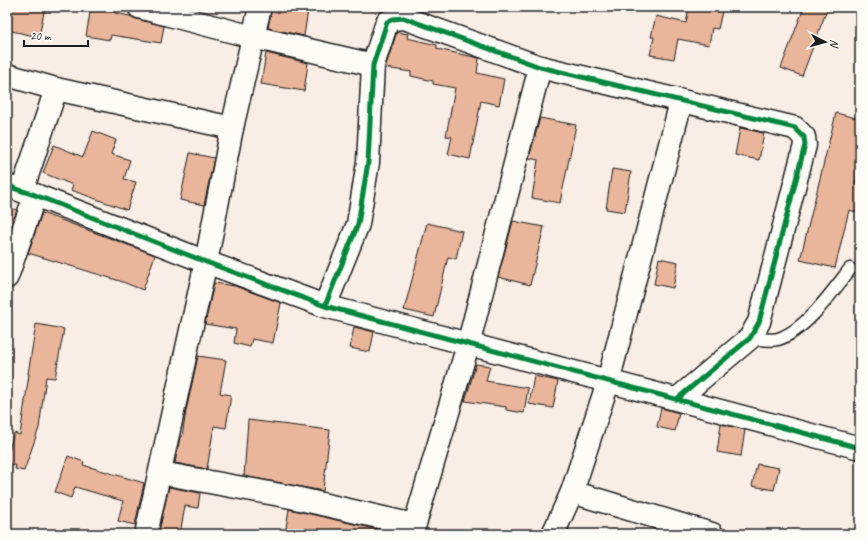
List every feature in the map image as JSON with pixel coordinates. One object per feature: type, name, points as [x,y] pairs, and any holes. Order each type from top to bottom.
[{"type":"street","points":[[139,7],[253,37],[372,65]]},
{"type":"street","points":[[146,534],[161,473],[206,262],[232,128],[260,7]]},
{"type":"street","points":[[325,306],[358,224],[368,162],[372,65],[387,22],[399,18],[540,68],[795,128],[804,136],[805,145],[759,322],[750,338],[677,399]]},
{"type":"street","points":[[161,473],[291,497],[413,530],[468,345],[540,68]]},
{"type":"street","points":[[7,75],[56,89],[232,128]]},
{"type":"street","points":[[7,277],[21,191],[56,89]]},
{"type":"street","points":[[553,534],[572,492],[608,382],[682,102]]},
{"type":"street","points":[[21,191],[325,306],[860,448]]},
{"type":"street","points":[[572,492],[712,534]]},
{"type":"lane","points":[[750,338],[767,340],[778,339],[794,330],[810,319],[850,270]]},
{"type":"building","points":[[7,7],[45,7],[39,37],[7,30]]},
{"type":"building","points":[[91,7],[115,11],[115,13],[164,26],[161,43],[111,35],[110,40],[86,36]]},
{"type":"building","points":[[272,7],[308,10],[304,36],[268,28]]},
{"type":"building","points":[[689,7],[723,7],[718,29],[712,28],[709,45],[678,39],[674,59],[650,55],[654,37],[651,37],[656,16],[686,23]]},
{"type":"building","points":[[804,7],[828,7],[802,76],[781,68]]},
{"type":"building","points":[[397,32],[408,34],[407,38],[437,45],[437,49],[479,58],[477,73],[504,79],[499,105],[481,101],[470,159],[448,154],[452,137],[446,136],[455,88],[433,84],[433,81],[411,76],[411,72],[385,68]]},
{"type":"building","points":[[266,53],[308,63],[304,91],[261,84]]},
{"type":"building","points":[[836,113],[860,119],[860,164],[855,184],[860,185],[860,213],[849,210],[835,268],[800,260]]},
{"type":"building","points":[[540,118],[576,125],[560,203],[532,198],[538,160],[529,158]]},
{"type":"building","points":[[740,128],[764,133],[759,160],[735,155]]},
{"type":"building","points":[[93,131],[116,140],[111,154],[130,160],[124,179],[136,182],[127,210],[71,190],[73,185],[43,173],[54,145],[83,157]]},
{"type":"building","points":[[190,153],[214,158],[204,205],[180,200]]},
{"type":"building","points":[[612,169],[631,172],[625,212],[606,209]]},
{"type":"building","points":[[7,207],[17,210],[7,238]]},
{"type":"building","points":[[42,213],[155,255],[143,290],[120,281],[28,253]]},
{"type":"building","points":[[513,221],[544,227],[530,285],[498,277]]},
{"type":"building","points":[[427,223],[462,231],[456,259],[448,257],[434,317],[404,310]]},
{"type":"building","points":[[659,258],[678,262],[673,288],[654,284]]},
{"type":"building","points":[[214,283],[235,286],[281,303],[273,343],[252,339],[250,347],[234,343],[236,329],[205,324]]},
{"type":"building","points":[[36,324],[64,329],[55,378],[46,377],[39,428],[24,471],[15,469],[16,466],[7,463],[7,456],[14,433],[20,435]]},
{"type":"building","points":[[354,327],[374,332],[370,352],[350,348]]},
{"type":"building","points":[[198,356],[226,360],[220,393],[231,395],[226,428],[214,426],[207,469],[175,463],[180,437],[182,437]]},
{"type":"building","points":[[476,364],[490,366],[486,381],[528,388],[524,413],[506,410],[506,407],[465,401]]},
{"type":"building","points":[[534,376],[558,381],[553,408],[529,404]]},
{"type":"building","points":[[661,408],[679,413],[675,431],[657,427]]},
{"type":"building","points":[[248,420],[330,430],[323,491],[244,476]]},
{"type":"building","points":[[721,424],[745,430],[741,456],[717,452]]},
{"type":"building","points":[[68,456],[84,462],[83,465],[144,483],[135,525],[118,521],[123,501],[75,487],[71,498],[55,492]]},
{"type":"building","points":[[757,464],[779,468],[774,490],[752,486]]},
{"type":"building","points":[[169,487],[200,493],[198,508],[185,506],[180,534],[159,531]]},
{"type":"building","points":[[289,509],[397,534],[285,534]]},
{"type":"cycle path","points":[[325,306],[358,224],[368,162],[373,65],[387,22],[393,19],[404,18],[540,67],[795,128],[804,137],[805,145],[759,322],[750,338],[677,399]]},
{"type":"cycle path","points":[[7,186],[35,195],[206,262],[325,306],[860,448]]}]
